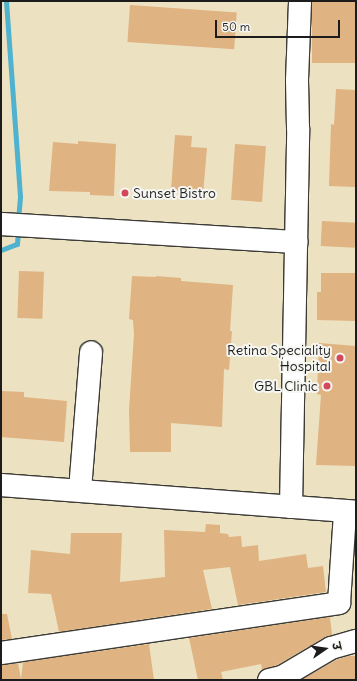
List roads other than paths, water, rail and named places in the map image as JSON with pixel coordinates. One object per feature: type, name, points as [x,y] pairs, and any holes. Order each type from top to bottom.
[{"type":"street","points":[[291,507],[298,128],[297,80],[300,1]]},
{"type":"street","points":[[11,224],[296,242]]},
{"type":"street","points":[[80,490],[90,352]]},
{"type":"street","points":[[1,485],[351,512],[339,603],[1,653]]},
{"type":"street","points":[[269,680],[282,676],[331,648],[356,642]]},
{"type":"waterway","points":[[6,1],[20,197],[18,219]]},
{"type":"waterway","points":[[1,250],[17,244],[18,229]]},
{"type":"place","name":"Sunset Bistro","points":[[125,193]]},
{"type":"place","name":"Retina Speciality Hospital","points":[[340,358]]},
{"type":"place","name":"GBL Clinic","points":[[327,386]]}]
